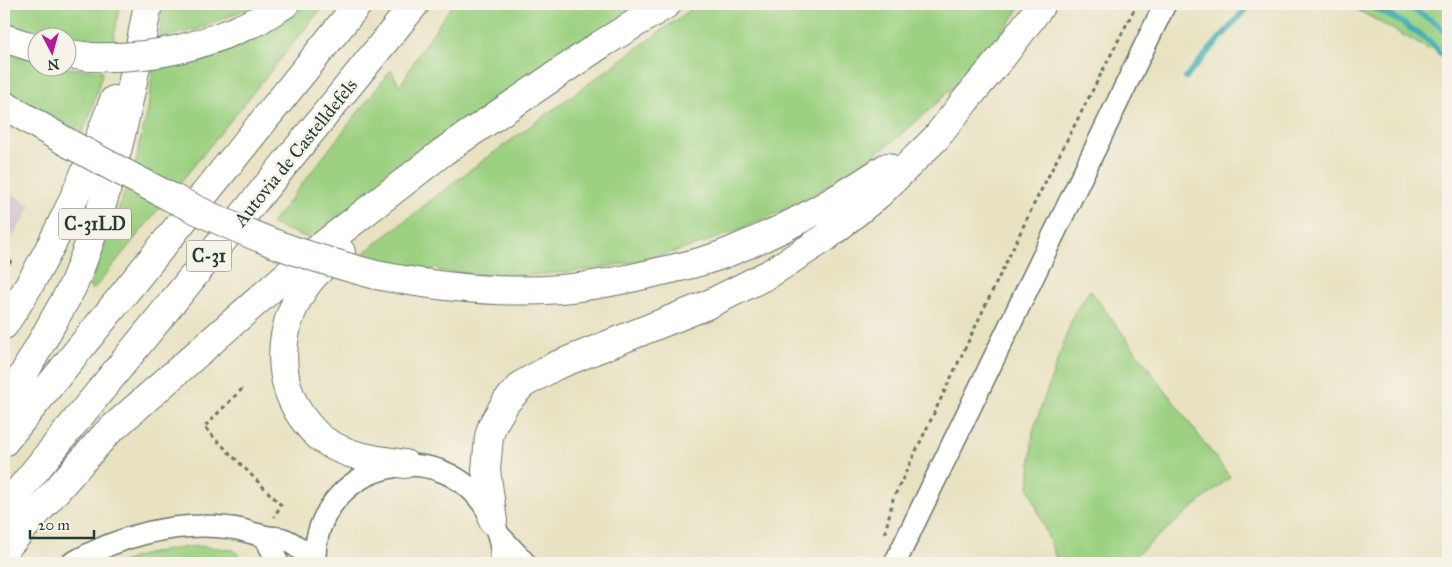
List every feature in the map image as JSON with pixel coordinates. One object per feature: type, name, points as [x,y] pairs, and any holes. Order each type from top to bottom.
[{"type":"highway","points":[[79,55],[129,56],[180,49],[214,40],[259,20],[285,4]]},
{"type":"highway","name":"C-31","points":[[4,442],[358,4]]},
{"type":"highway","name":"Autovia de Castelldefels","points":[[4,509],[415,4]]},
{"type":"highway","points":[[4,550],[106,434],[305,259],[444,151],[600,45],[667,4]]},
{"type":"highway","points":[[496,527],[486,470],[489,437],[492,426],[506,402],[523,384],[549,369],[707,305],[770,274],[825,238],[851,218],[936,138],[1002,57],[1042,4]]},
{"type":"highway","name":"C-31LD","points":[[4,325],[44,261],[63,223],[101,133],[146,13]]},
{"type":"highway","name":"C-31LD","points":[[4,411],[25,369],[75,280],[91,238],[124,123],[146,13]]},
{"type":"highway","points":[[4,38],[28,46]]},
{"type":"highway","points":[[405,464],[371,459],[348,452],[325,441],[308,426],[296,408],[282,368],[285,338],[293,310],[304,289],[320,269],[451,167],[600,45]]},
{"type":"highway","points":[[4,106],[70,144],[180,202],[268,241],[322,261],[376,275],[447,287],[487,290],[560,289],[609,282],[692,264],[733,251],[813,214],[850,192],[920,143],[965,101]]},
{"type":"street","points":[[895,563],[1165,4]]},
{"type":"street","points":[[315,562],[317,540],[325,516],[339,495],[358,479],[380,469],[405,464],[429,466],[453,476],[472,489],[486,507],[496,527],[525,563]]},
{"type":"street","points":[[72,563],[133,537],[167,528],[202,525],[268,530],[284,539],[315,562]]},
{"type":"street","points":[[496,527],[501,563]]},
{"type":"street","points":[[268,530],[278,563]]},
{"type":"path","points":[[884,536],[897,490],[1034,206],[1137,4]]},
{"type":"path","points":[[4,261],[5,259],[11,261],[4,271]]},
{"type":"path","points":[[242,389],[204,428],[281,505],[268,530]]},
{"type":"shaded area","points":[[4,189],[31,205],[25,218],[4,249]]},
{"type":"green space","points":[[4,4],[120,4],[113,42],[78,40],[78,28],[28,28],[28,32],[4,25]]},
{"type":"green space","points":[[164,4],[258,4],[199,29],[159,38]]},
{"type":"green space","points":[[307,4],[325,4],[93,290],[89,287],[137,159],[148,110],[153,69],[196,59],[234,46],[270,28]]},
{"type":"green space","points":[[453,4],[642,4],[398,170],[311,239],[271,224],[391,70],[400,86],[421,50]]},
{"type":"green space","points":[[698,4],[1022,4],[1007,27],[952,88],[912,125],[869,159],[824,188],[776,213],[726,235],[675,252],[622,264],[539,275],[496,275],[439,271],[436,267],[431,270],[360,256],[466,173]]},
{"type":"green space","points":[[1347,4],[1448,4],[1448,45],[1428,49]]},
{"type":"green space","points":[[4,51],[28,58],[28,78],[78,78],[78,69],[103,71],[90,115],[82,133],[4,89]]},
{"type":"green space","points":[[1090,290],[1230,477],[1126,563],[1058,563],[1029,488],[1033,431],[1074,313]]},
{"type":"green space","points":[[198,546],[234,550],[246,563],[119,563],[158,552]]},
{"type":"waterway","points":[[1186,77],[1250,4]]},
{"type":"waterway","points":[[1368,4],[1403,23],[1429,41],[1448,61]]},
{"type":"waterway","points":[[1404,4],[1436,23],[1448,35]]}]
